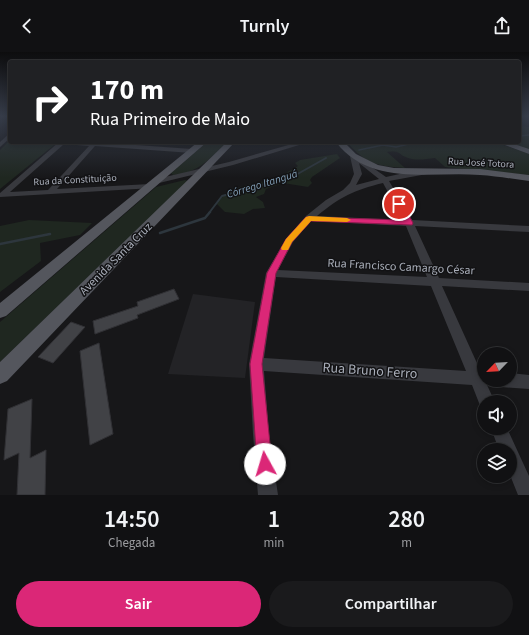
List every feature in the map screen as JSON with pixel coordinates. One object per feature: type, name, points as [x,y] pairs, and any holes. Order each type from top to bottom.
[{"type":"main road","points":[[0,312],[201,144]]},
{"type":"main road","name":"Avenida Santa Cruz","points":[[0,376],[229,144]]},
{"type":"main road","points":[[342,144],[353,156]]},
{"type":"main road","points":[[507,144],[529,152]]},
{"type":"main road","name":"Rua José Totora","points":[[353,156],[375,167],[387,170],[480,172],[529,178]]},
{"type":"street","points":[[0,145],[8,138]]},
{"type":"street","points":[[1,195],[61,144]]},
{"type":"street","points":[[50,192],[94,144],[192,151]]},
{"type":"street","name":"Rua da Constituição","points":[[1,195],[153,184],[202,172],[299,144]]},
{"type":"street","points":[[353,156],[385,180],[394,194],[410,223],[434,282],[477,372]]},
{"type":"street","points":[[268,495],[261,434],[256,364],[271,273],[289,241],[309,218],[329,202],[345,192],[353,184],[358,174],[353,156]]},
{"type":"street","points":[[215,159],[219,164],[231,164]]},
{"type":"street","name":"Rua José Totora","points":[[345,192],[357,187],[385,180],[431,171]]},
{"type":"street","points":[[309,218],[529,228]]},
{"type":"street","name":"Rua Francisco Camargo César","points":[[271,273],[529,287]]},
{"type":"street","name":"Rua Bruno Ferro","points":[[256,364],[477,378]]},
{"type":"street","points":[[517,381],[529,382]]},
{"type":"street","points":[[517,470],[528,495]]},
{"type":"shaded area","points":[[521,137],[529,137],[529,150],[512,144],[521,144]]},
{"type":"shaded area","points":[[8,142],[8,144],[54,145],[0,189],[0,150]]},
{"type":"shaded area","points":[[205,144],[225,144],[197,168],[182,174],[173,175],[171,173]]},
{"type":"shaded area","points":[[349,144],[501,144],[529,154],[529,175],[445,167],[435,158],[422,160],[411,159],[395,152],[387,152],[405,168],[379,165],[366,159]]},
{"type":"shaded area","points":[[337,154],[340,158],[312,177],[310,180],[312,183],[308,187],[283,183],[266,189],[264,194],[256,197],[263,202],[265,208],[253,209],[244,214],[225,212],[216,203],[231,189],[277,178],[298,166],[295,163],[300,160]]},
{"type":"shaded area","points":[[185,180],[188,181],[0,362],[0,322],[156,187]]},
{"type":"shaded area","points":[[29,220],[92,223],[80,235],[40,243],[41,261],[0,292],[0,226]]},
{"type":"shaded area","points":[[193,294],[255,302],[245,378],[168,374]]},
{"type":"building","points":[[174,289],[179,299],[137,315],[138,318],[95,334],[93,321],[138,306],[137,302]]},
{"type":"building","points":[[71,322],[85,327],[53,363],[38,357]]},
{"type":"building","points":[[99,343],[113,434],[90,445],[80,351]]},
{"type":"building","points":[[32,399],[30,458],[46,450],[45,495],[17,495],[19,453],[4,460],[8,409]]},
{"type":"waterway","name":"Córrego Itanguá","points":[[359,150],[383,145],[396,147],[409,144]]},
{"type":"waterway","name":"Córrego Itanguá","points":[[209,213],[222,196],[294,176],[326,158]]},
{"type":"waterway","name":"Córrego Itanguá","points":[[160,233],[205,218],[210,212]]},
{"type":"waterway","name":"Córrego Itanguá","points":[[0,244],[50,234]]},
{"type":"slow traffic","points":[[285,248],[289,241],[309,218],[347,220]]},
{"type":"route","points":[[265,464],[261,434],[256,364],[271,273],[289,241],[309,218],[410,223],[399,204]]}]
